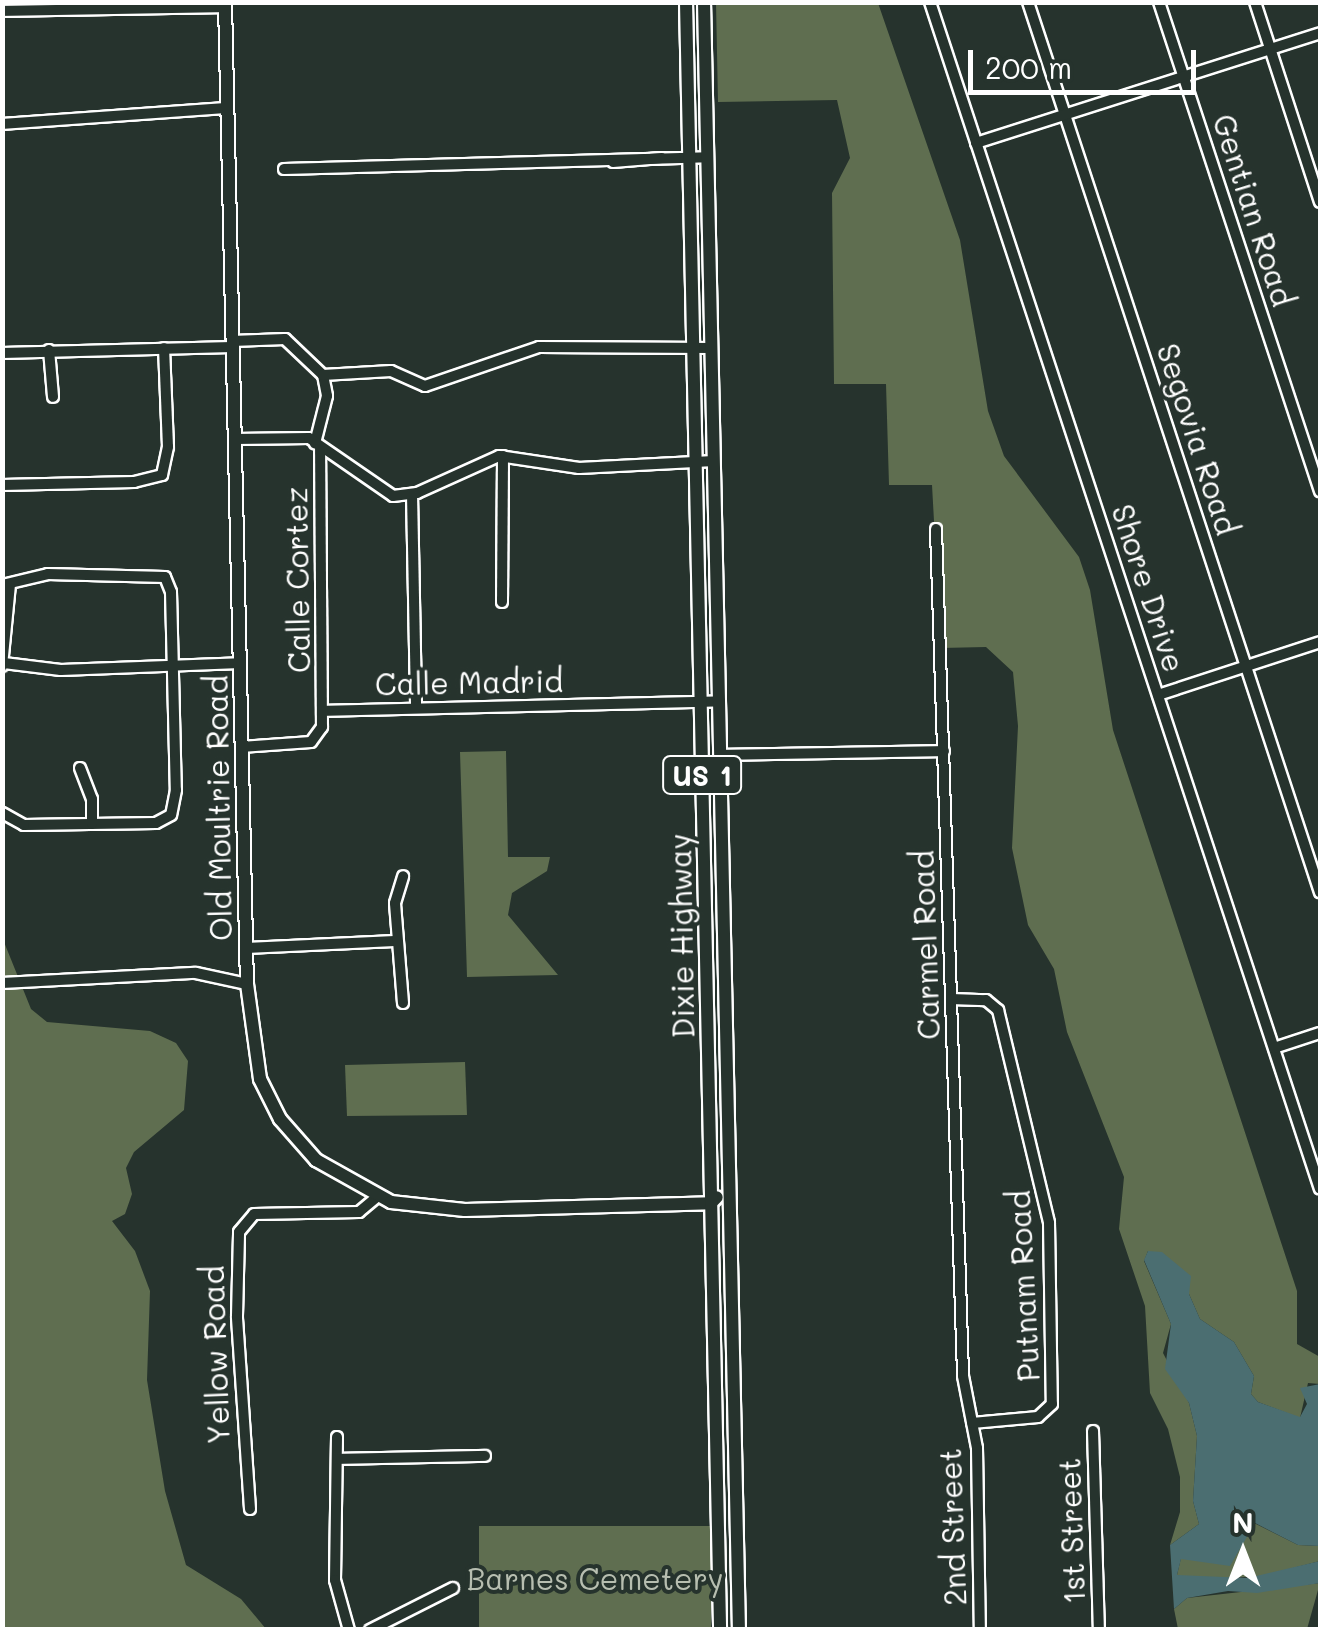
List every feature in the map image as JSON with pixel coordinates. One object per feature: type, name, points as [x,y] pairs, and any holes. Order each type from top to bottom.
[{"type":"main road","points":[[686,4],[704,4]]},
{"type":"main road","name":"Dixie Highway","points":[[686,4],[720,1630]]},
{"type":"main road","name":"US 1","points":[[704,4],[739,1630]]},
{"type":"main road","name":"Old Moultrie Road","points":[[225,5],[247,984],[255,1064],[280,1118],[316,1160],[377,1197],[445,1210],[711,1203]]},
{"type":"main road","points":[[711,1203],[729,1185]]},
{"type":"street","name":"Shore Drive","points":[[930,2],[1320,1189]]},
{"type":"street","name":"Segovia Road","points":[[1028,2],[1320,892]]},
{"type":"street","name":"Gentian Road","points":[[1159,2],[1320,490]]},
{"type":"street","points":[[1255,2],[1320,202]]},
{"type":"street","points":[[2,11],[225,5]]},
{"type":"street","points":[[976,143],[1065,118],[1320,33]]},
{"type":"street","points":[[2,124],[227,108]]},
{"type":"street","points":[[284,169],[708,157]]},
{"type":"street","points":[[2,353],[285,340],[322,375],[391,370],[424,386],[539,347],[712,348]]},
{"type":"street","points":[[2,486],[134,482],[162,475],[168,460],[164,348]]},
{"type":"street","points":[[50,350],[53,398]]},
{"type":"street","name":"Calle Cortez","points":[[322,375],[327,396],[318,445],[323,711]]},
{"type":"street","points":[[234,439],[318,445],[389,495],[412,494],[503,456],[579,468],[714,461]]},
{"type":"street","points":[[502,602],[503,456]]},
{"type":"street","points":[[412,494],[416,708]]},
{"type":"street","name":"Carmel Road","points":[[936,529],[963,1360],[972,1423]]},
{"type":"street","points":[[2,813],[16,824],[156,823],[174,809],[172,668],[170,592],[162,575],[48,574],[6,585],[3,665],[61,670],[172,668],[240,663]]},
{"type":"street","points":[[1158,695],[1320,642]]},
{"type":"street","name":"Calle Madrid","points":[[323,711],[720,701]]},
{"type":"street","points":[[242,747],[311,742],[323,711]]},
{"type":"street","points":[[721,756],[944,751]]},
{"type":"street","points":[[80,768],[92,799],[92,824]]},
{"type":"street","points":[[403,876],[394,903],[403,1002]]},
{"type":"street","points":[[706,950],[724,935]]},
{"type":"street","points":[[246,948],[396,941]]},
{"type":"street","points":[[2,982],[196,973],[247,984]]},
{"type":"street","name":"Putnam Road","points":[[951,999],[986,1000],[998,1010],[1050,1223],[1052,1404],[1038,1418],[972,1423]]},
{"type":"street","points":[[1274,1048],[1320,1033]]},
{"type":"street","name":"Yellow Road","points":[[250,1509],[237,1316],[239,1232],[254,1214],[359,1212],[377,1197]]},
{"type":"street","name":"2nd Street","points":[[972,1423],[980,1630]]},
{"type":"street","name":"1st Street","points":[[1093,1431],[1099,1630]]},
{"type":"street","points":[[716,1436],[735,1436]]},
{"type":"street","points":[[336,1437],[338,1459],[332,1475],[335,1580],[349,1630]]},
{"type":"street","points":[[338,1459],[485,1456]]},
{"type":"street","points":[[370,1630],[453,1588]]},
{"type":"green space","points":[[716,3],[878,3],[960,240],[988,411],[1004,456],[1079,557],[1090,590],[1113,730],[1297,1291],[1297,1344],[1320,1357],[1320,1384],[1308,1383],[1300,1418],[1258,1402],[1251,1394],[1254,1376],[1234,1342],[1200,1319],[1189,1294],[1148,1251],[1144,1261],[1171,1324],[1163,1353],[1189,1403],[1197,1436],[1193,1501],[1199,1524],[1170,1545],[1180,1512],[1180,1477],[1168,1429],[1150,1393],[1145,1306],[1119,1229],[1124,1177],[1067,1032],[1054,969],[1028,925],[1012,848],[1018,726],[1013,672],[986,647],[941,648],[932,485],[889,485],[886,384],[834,384],[832,193],[850,158],[837,100],[718,102]]},
{"type":"green space","points":[[506,751],[508,857],[550,857],[547,871],[512,893],[508,915],[558,975],[467,977],[460,752]]},
{"type":"green space","points":[[2,937],[31,1009],[47,1022],[150,1031],[176,1043],[188,1061],[184,1110],[134,1152],[126,1168],[132,1194],[125,1214],[112,1221],[135,1251],[150,1291],[147,1380],[165,1491],[186,1565],[241,1599],[266,1629],[3,1629]]},
{"type":"green space","points":[[465,1062],[467,1115],[347,1116],[345,1065]]},
{"type":"green space","points":[[1254,1523],[1298,1545],[1320,1546],[1320,1561],[1262,1576],[1194,1580],[1177,1575],[1181,1558],[1230,1565]]},
{"type":"green space","name":"Barnes Cemetery","points":[[479,1526],[712,1526],[711,1629],[479,1629]]},
{"type":"green space","points":[[1320,1583],[1307,1629],[1178,1629],[1174,1609],[1187,1598]]},
{"type":"water","points":[[1148,1251],[1162,1252],[1191,1276],[1189,1294],[1200,1319],[1234,1342],[1254,1376],[1251,1394],[1258,1402],[1300,1417],[1307,1404],[1300,1388],[1320,1384],[1320,1546],[1298,1545],[1255,1523],[1230,1566],[1181,1559],[1177,1575],[1248,1578],[1320,1561],[1320,1583],[1187,1598],[1174,1609],[1170,1545],[1199,1524],[1193,1501],[1197,1436],[1189,1403],[1165,1369],[1171,1324],[1144,1260]]}]
